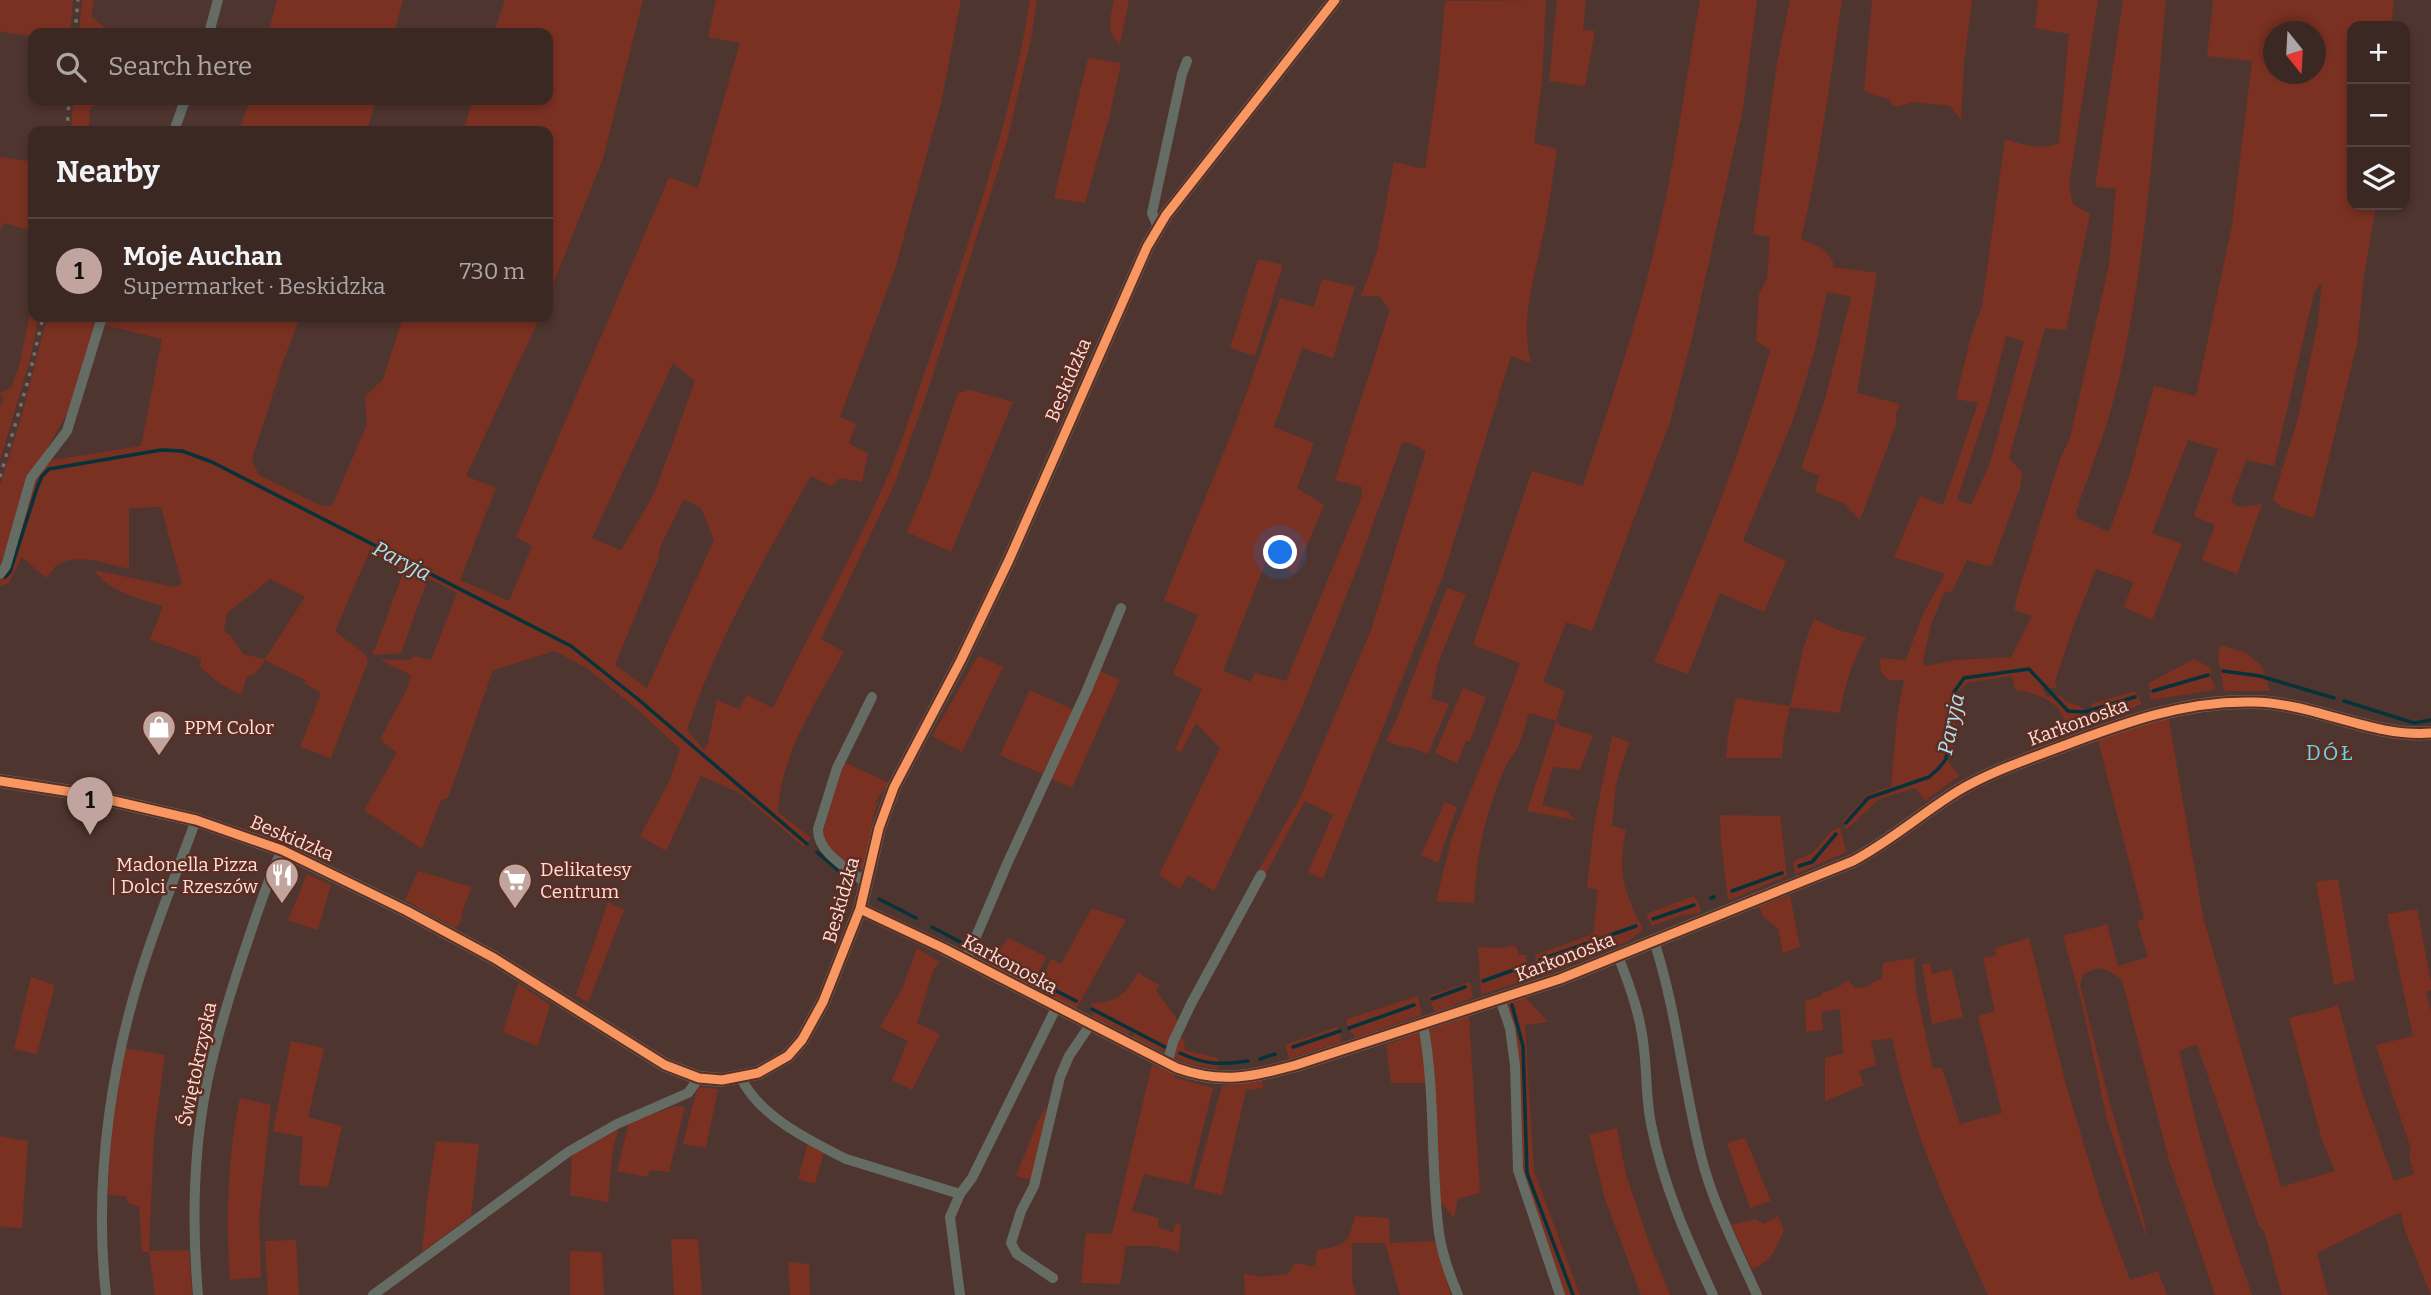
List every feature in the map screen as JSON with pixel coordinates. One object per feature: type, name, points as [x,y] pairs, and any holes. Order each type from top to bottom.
[{"type":"street","points":[[210,28],[218,0]]},
{"type":"street","name":"Beskidzka","points":[[0,781],[88,794],[196,820],[282,850],[483,951],[652,1058],[682,1072],[699,1078],[722,1080],[741,1078],[774,1066],[802,1040],[824,1002],[860,909],[879,828],[894,787],[1009,560],[1125,292],[1158,227],[1335,0]]},
{"type":"street","points":[[1158,227],[1152,213],[1187,61]]},
{"type":"street","points":[[176,126],[183,105]]},
{"type":"street","points":[[0,574],[6,566],[31,478],[67,431],[100,322]]},
{"type":"street","points":[[966,960],[1121,608]]},
{"type":"street","points":[[866,883],[824,849],[818,839],[818,829],[837,768],[873,697]]},
{"type":"street","name":"Karkonoska","points":[[860,909],[966,960],[1167,1064],[1212,1078],[1253,1076],[1296,1065],[1500,999],[1618,956],[1853,861],[1886,842],[1960,790],[2034,757],[2120,724],[2173,708],[2225,701],[2279,704],[2388,730],[2431,733]]},
{"type":"street","points":[[106,1295],[102,1211],[106,1143],[117,1068],[125,1029],[151,940],[196,820]]},
{"type":"street","name":"Świętokrzyska","points":[[198,1295],[197,1156],[207,1083],[227,1003],[282,850]]},
{"type":"street","points":[[1167,1064],[1173,1042],[1191,1004],[1261,875]]},
{"type":"street","points":[[1654,941],[1673,1014],[1709,1185],[1757,1295]]},
{"type":"street","name":"Karkonoska","points":[[1618,956],[1640,1023],[1650,1120],[1661,1171],[1713,1295]]},
{"type":"street","name":"Karkonoska","points":[[1500,999],[1510,1028],[1515,1065],[1518,1170],[1560,1295]]},
{"type":"street","name":"Karkonoska","points":[[960,1295],[950,1217],[1056,1008]]},
{"type":"street","points":[[1423,1024],[1433,1118],[1439,1236],[1458,1295]]},
{"type":"street","points":[[1053,1278],[1017,1254],[1012,1243],[1021,1211],[1034,1186],[1055,1093],[1064,1066],[1090,1025]]},
{"type":"street","points":[[373,1295],[568,1152],[617,1124],[688,1093],[699,1078]]},
{"type":"street","points":[[741,1078],[753,1098],[771,1114],[830,1151],[846,1159],[960,1194]]},
{"type":"shaded area","points":[[0,0],[73,0],[70,28],[28,28],[28,35],[0,30]]},
{"type":"shaded area","points":[[82,0],[94,0],[91,16],[105,28],[79,28]]},
{"type":"shaded area","points":[[277,0],[403,0],[395,28],[269,28]]},
{"type":"shaded area","points":[[505,0],[643,0],[603,158],[553,284],[553,126],[465,126],[471,105],[553,105],[553,28],[496,28]]},
{"type":"shaded area","points":[[716,0],[961,0],[941,103],[895,269],[840,417],[856,424],[849,443],[868,454],[862,482],[840,478],[831,486],[811,476],[743,600],[699,696],[687,730],[703,749],[707,746],[717,700],[739,709],[747,695],[773,708],[884,485],[975,221],[1012,89],[1030,0],[1037,0],[1031,39],[1006,145],[927,393],[895,483],[821,639],[844,652],[793,749],[781,790],[778,812],[811,838],[804,847],[740,793],[701,776],[666,851],[640,836],[670,780],[680,749],[588,669],[555,651],[493,670],[448,798],[441,800],[422,849],[364,810],[397,753],[380,739],[406,691],[411,675],[380,660],[410,660],[415,656],[431,660],[457,593],[428,578],[401,653],[375,655],[371,651],[375,649],[402,576],[398,567],[370,550],[335,631],[365,654],[368,661],[331,758],[300,747],[321,693],[304,683],[305,680],[265,660],[255,674],[247,676],[241,695],[219,683],[200,667],[201,658],[150,640],[163,606],[117,589],[94,570],[175,587],[182,584],[161,507],[129,508],[129,569],[93,560],[74,559],[57,565],[46,578],[22,557],[9,583],[0,586],[35,480],[47,461],[141,446],[162,339],[104,325],[105,322],[298,322],[252,459],[259,475],[322,506],[332,506],[367,424],[365,397],[383,379],[401,322],[538,322],[466,476],[496,488],[460,580],[509,601],[532,546],[516,537],[669,177],[698,188],[740,43],[708,37]],"holes":[[[673,363],[695,381],[654,494],[621,550],[592,538]],[[684,499],[701,508],[714,540],[647,688],[615,665],[658,560],[661,545]],[[270,579],[305,597],[265,659],[243,654],[231,636],[224,631],[227,613]]]},
{"type":"shaded area","points":[[1114,0],[1129,0],[1120,44],[1112,35],[1111,29]]},
{"type":"shaded area","points":[[1546,0],[1542,80],[1534,143],[1557,149],[1527,314],[1531,363],[1511,356],[1444,573],[1323,879],[1308,872],[1333,815],[1305,801],[1266,873],[1258,871],[1300,798],[1371,630],[1426,451],[1410,443],[1402,443],[1359,563],[1301,710],[1214,891],[1188,875],[1180,889],[1159,875],[1220,748],[1196,723],[1181,752],[1175,750],[1202,689],[1173,674],[1198,615],[1164,600],[1238,417],[1280,298],[1314,307],[1322,279],[1355,287],[1333,358],[1302,348],[1274,427],[1314,443],[1297,488],[1324,505],[1295,574],[1267,559],[1223,671],[1250,682],[1255,673],[1286,681],[1361,499],[1362,487],[1335,480],[1390,310],[1379,296],[1361,296],[1377,252],[1394,162],[1425,169],[1439,71],[1445,1]]},
{"type":"shaded area","points":[[1557,0],[1586,0],[1583,30],[1595,31],[1585,86],[1549,81]]},
{"type":"shaded area","points":[[1700,0],[1757,0],[1743,109],[1692,338],[1670,422],[1592,631],[1566,622],[1543,682],[1565,691],[1556,720],[1560,726],[1593,735],[1580,770],[1553,767],[1542,805],[1567,811],[1575,820],[1527,811],[1556,721],[1529,713],[1519,745],[1505,767],[1487,817],[1477,867],[1474,903],[1436,901],[1452,837],[1520,663],[1473,645],[1532,471],[1583,486],[1648,277],[1674,154]]},
{"type":"shaded area","points":[[1790,0],[1842,0],[1819,150],[1801,239],[1823,249],[1833,261],[1833,267],[1877,273],[1857,393],[1900,404],[1896,424],[1860,520],[1843,503],[1815,492],[1819,475],[1801,469],[1825,399],[1851,297],[1827,292],[1815,350],[1793,420],[1743,541],[1786,561],[1764,612],[1720,593],[1688,674],[1654,662],[1732,469],[1770,350],[1756,341],[1759,294],[1767,279],[1770,237],[1753,234],[1777,63]]},
{"type":"shaded area","points":[[1872,0],[1972,0],[1964,63],[1961,120],[1950,106],[1915,102],[1894,107],[1888,98],[1864,90]]},
{"type":"shaded area","points":[[2038,0],[2098,0],[2069,184],[2073,204],[2090,214],[2066,330],[2045,328],[2009,458],[2022,472],[2020,488],[1991,567],[1967,560],[1952,591],[1944,593],[1931,625],[1924,666],[1957,660],[2011,657],[2032,616],[2014,610],[2017,596],[2060,459],[2070,438],[2109,265],[2116,189],[2095,187],[2123,0],[2166,0],[2148,196],[2127,343],[2112,406],[2076,512],[2077,518],[2109,532],[2129,477],[2154,386],[2196,396],[2232,225],[2252,61],[2207,56],[2213,0],[2394,0],[2392,21],[2347,21],[2347,210],[2375,210],[2364,276],[2357,344],[2314,518],[2281,507],[2273,499],[2298,418],[2318,322],[2322,282],[2314,293],[2274,466],[2246,460],[2231,501],[2238,507],[2262,504],[2237,574],[2202,560],[2215,525],[2194,516],[2218,449],[2188,440],[2152,533],[2182,544],[2152,620],[2124,607],[2133,582],[2096,569],[2073,627],[2055,682],[2057,688],[2043,689],[2047,697],[2059,695],[2068,703],[2081,706],[2087,725],[2067,732],[2062,714],[2054,704],[2042,697],[2015,690],[2012,676],[1967,683],[1956,694],[1954,742],[1948,761],[1959,776],[1925,801],[1915,788],[1879,799],[1846,830],[1843,821],[1868,794],[1891,787],[1897,717],[1904,680],[1888,680],[1881,671],[1880,658],[1906,660],[1922,616],[1945,574],[1894,557],[1920,496],[1943,505],[1978,403],[1956,399],[1970,340],[1982,306],[2005,139],[2039,147],[2059,143],[2069,34],[2035,28]],"holes":[[[2006,336],[2024,341],[1990,463],[1971,505],[1957,500],[1990,400]]]},
{"type":"shaded area","points":[[1088,58],[1121,63],[1085,203],[1054,198]]},
{"type":"shaded area","points":[[73,105],[95,105],[90,109],[89,126],[71,126]]},
{"type":"shaded area","points":[[248,105],[375,105],[368,126],[241,126]]},
{"type":"shaded area","points":[[0,157],[28,161],[28,230],[4,223],[0,230]]},
{"type":"shaded area","points":[[1258,259],[1283,265],[1255,356],[1230,348]]},
{"type":"shaded area","points":[[28,322],[38,322],[29,363],[0,461],[0,407],[3,399],[0,393],[11,388],[19,367]]},
{"type":"shaded area","points":[[46,322],[97,322],[71,407],[45,452],[0,566],[0,486]]},
{"type":"shaded area","points":[[970,390],[1013,402],[951,552],[907,532],[930,476],[958,393]]},
{"type":"shaded area","points":[[1447,588],[1466,594],[1438,663],[1431,699],[1449,704],[1428,754],[1386,741]]},
{"type":"shaded area","points":[[1814,619],[1841,631],[1866,637],[1850,674],[1840,713],[1790,707],[1782,758],[1726,758],[1736,698],[1790,706],[1804,646]]},
{"type":"shaded area","points":[[2220,645],[2246,653],[2262,666],[2270,691],[2224,691],[2218,656]]},
{"type":"shaded area","points":[[978,656],[1003,667],[962,752],[932,736]]},
{"type":"shaded area","points":[[2194,659],[2211,668],[2210,677],[2215,685],[2214,690],[2151,700],[2149,683]]},
{"type":"shaded area","points":[[1098,670],[1120,680],[1072,788],[1050,778]]},
{"type":"shaded area","points":[[1463,688],[1486,697],[1470,741],[1466,741],[1457,763],[1435,753]]},
{"type":"shaded area","points":[[1030,690],[1074,710],[1042,774],[1000,755]]},
{"type":"shaded area","points":[[2135,691],[2142,704],[2096,722],[2091,704]]},
{"type":"shaded area","points":[[2168,715],[2203,917],[2281,1187],[2335,1171],[2322,1140],[2289,1018],[2338,1004],[2361,1090],[2394,1181],[2414,1174],[2409,1157],[2411,1149],[2376,1045],[2413,1036],[2387,914],[2417,909],[2431,982],[2431,990],[2426,992],[2431,1011],[2431,1295],[2401,1213],[2317,1253],[2328,1295],[2282,1295],[2264,1231],[2259,1226],[2197,1044],[2179,1051],[2214,1185],[2252,1295],[2215,1295],[2169,1160],[2122,980],[2108,970],[2099,968],[2083,975],[2080,985],[2147,1240],[2107,1119],[2082,1004],[2063,936],[2107,924],[2118,966],[2148,957],[2137,921],[2144,919],[2098,740]]},
{"type":"shaded area","points":[[1612,736],[1629,742],[1616,784],[1612,826],[1626,830],[1622,870],[1631,904],[1643,929],[1629,941],[1540,977],[1535,955],[1593,934],[1598,890],[1587,887],[1594,825]]},
{"type":"shaded area","points":[[844,762],[889,783],[875,802],[878,804],[864,869],[852,865],[840,856],[822,835]]},
{"type":"shaded area","points":[[1445,802],[1457,807],[1438,863],[1421,855]]},
{"type":"shaded area","points":[[1720,815],[1780,816],[1787,876],[1728,901]]},
{"type":"shaded area","points":[[1840,827],[1846,852],[1795,875],[1793,862],[1813,852],[1831,832]]},
{"type":"shaded area","points":[[418,871],[472,887],[460,923],[455,928],[405,900]]},
{"type":"shaded area","points":[[307,874],[331,885],[318,930],[288,920]]},
{"type":"shaded area","points":[[2338,879],[2355,980],[2334,985],[2316,882]]},
{"type":"shaded area","points":[[1790,895],[1800,947],[1783,953],[1778,928],[1763,917],[1759,906]]},
{"type":"shaded area","points":[[1694,896],[1701,909],[1700,913],[1679,916],[1652,926],[1646,914]]},
{"type":"shaded area","points":[[608,902],[624,910],[588,1003],[576,995]]},
{"type":"shaded area","points":[[1092,908],[1126,920],[1076,1009],[1038,988],[1051,959],[1061,964]]},
{"type":"shaded area","points":[[1009,938],[1046,957],[1032,986],[991,965],[997,952]]},
{"type":"shaded area","points":[[2029,938],[2066,1085],[2102,1204],[2130,1280],[2158,1271],[2167,1295],[1988,1295],[1920,1137],[1892,1038],[1871,1041],[1876,1065],[1859,1071],[1864,1085],[1825,1101],[1825,1058],[1843,1053],[1840,1009],[1821,1012],[1823,1030],[1806,1032],[1805,1001],[1821,996],[1848,980],[1855,988],[1866,987],[1882,978],[1883,963],[1914,958],[1916,990],[1933,1069],[1942,1068],[1960,1124],[2002,1113],[1978,1016],[1995,1011],[1983,958],[1996,956],[1995,948]]},
{"type":"shaded area","points":[[1515,945],[1519,955],[1526,955],[1529,979],[1481,995],[1478,947],[1502,948]]},
{"type":"shaded area","points":[[917,948],[939,962],[933,971],[917,1023],[940,1034],[912,1090],[892,1080],[908,1041],[880,1027],[902,989]]},
{"type":"shaded area","points":[[1930,963],[1932,974],[1952,969],[1963,1017],[1932,1024],[1922,965]]},
{"type":"shaded area","points":[[1138,973],[1159,985],[1156,991],[1179,1022],[1166,1053],[1133,1038],[1134,1027],[1128,1034],[1093,1017],[1091,1003],[1120,996]]},
{"type":"shaded area","points":[[31,977],[55,985],[37,1054],[14,1049]]},
{"type":"shaded area","points":[[1470,982],[1473,998],[1435,1012],[1428,996]]},
{"type":"shaded area","points":[[518,983],[550,1005],[538,1046],[503,1032]]},
{"type":"shaded area","points":[[1418,996],[1422,1015],[1355,1038],[1347,1025],[1347,1019]]},
{"type":"shaded area","points":[[1525,997],[1548,1022],[1525,1025],[1534,1171],[1580,1295],[1565,1295],[1522,1174],[1507,1003]]},
{"type":"shaded area","points":[[1469,1016],[1480,1193],[1458,1199],[1454,1218],[1439,1200],[1428,1030]]},
{"type":"shaded area","points":[[1337,1027],[1341,1042],[1289,1059],[1285,1045]]},
{"type":"shaded area","points":[[1416,1033],[1422,1035],[1426,1083],[1391,1083],[1386,1045]]},
{"type":"shaded area","points":[[1179,1036],[1184,1040],[1185,1050],[1218,1058],[1217,1069],[1186,1063],[1173,1057]]},
{"type":"shaded area","points":[[291,1041],[324,1048],[308,1117],[342,1126],[328,1187],[299,1185],[303,1137],[273,1131]]},
{"type":"shaded area","points":[[125,1048],[165,1055],[154,1136],[149,1251],[189,1250],[192,1295],[155,1295],[149,1252],[142,1252],[139,1206],[129,1204],[125,1196],[108,1195],[111,1129]]},
{"type":"shaded area","points":[[1152,1064],[1171,1072],[1176,1078],[1213,1088],[1189,1184],[1144,1174],[1132,1211],[1158,1218],[1159,1228],[1173,1232],[1176,1224],[1181,1225],[1179,1252],[1156,1246],[1126,1246],[1120,1284],[1081,1283],[1086,1233],[1112,1234]]},
{"type":"shaded area","points":[[1262,1080],[1263,1088],[1246,1090],[1222,1195],[1194,1188],[1222,1086]]},
{"type":"shaded area","points":[[699,1087],[718,1089],[706,1148],[683,1144]]},
{"type":"shaded area","points":[[240,1098],[271,1105],[259,1218],[261,1277],[230,1280],[229,1189],[232,1143]]},
{"type":"shaded area","points":[[675,1106],[685,1107],[669,1172],[650,1170],[647,1177],[617,1171],[629,1123]]},
{"type":"shaded area","points":[[1046,1107],[1047,1114],[1031,1180],[1016,1176],[1038,1121]]},
{"type":"shaded area","points":[[1617,1128],[1626,1175],[1670,1295],[1641,1295],[1605,1199],[1589,1135]]},
{"type":"shaded area","points":[[618,1130],[613,1148],[608,1202],[570,1195],[572,1155]]},
{"type":"shaded area","points":[[0,1136],[28,1141],[22,1229],[0,1226]]},
{"type":"shaded area","points":[[1745,1138],[1771,1201],[1750,1208],[1727,1143]]},
{"type":"shaded area","points":[[436,1141],[479,1144],[471,1216],[422,1252],[427,1201]]},
{"type":"shaded area","points":[[808,1143],[824,1152],[815,1184],[798,1179]]},
{"type":"shaded area","points":[[1355,1216],[1389,1218],[1390,1243],[1435,1241],[1451,1295],[1400,1295],[1385,1243],[1352,1243],[1352,1280],[1356,1295],[1245,1295],[1244,1274],[1262,1277],[1288,1274],[1295,1263],[1315,1267],[1317,1250],[1344,1242],[1348,1238]]},
{"type":"shaded area","points":[[1778,1216],[1784,1230],[1778,1243],[1769,1258],[1752,1269],[1731,1225],[1756,1219],[1763,1224]]},
{"type":"shaded area","points":[[671,1239],[698,1239],[702,1295],[674,1295]]},
{"type":"shaded area","points":[[296,1240],[299,1295],[268,1295],[265,1241]]},
{"type":"shaded area","points":[[570,1251],[602,1252],[604,1295],[570,1295]]},
{"type":"shaded area","points":[[788,1262],[809,1264],[810,1295],[790,1295]]},
{"type":"waterway","name":"Paryja","points":[[5,577],[10,572],[37,488],[42,476],[49,469],[161,450],[182,451],[212,462],[571,646],[639,700],[807,844]]},
{"type":"waterway","name":"Paryja","points":[[1846,823],[1868,798],[1929,777],[1939,768],[1946,759],[1954,692],[1964,678],[2029,669],[2068,711],[2085,712],[2135,697]]},
{"type":"waterway","name":"Paryja","points":[[2223,671],[2260,676],[2334,698]]},
{"type":"waterway","name":"Paryja","points":[[2153,691],[2208,675]]},
{"type":"waterway","name":"Paryja","points":[[2344,701],[2414,723],[2431,720]]},
{"type":"waterway","name":"Paryja","points":[[1799,866],[1812,862],[1836,834]]},
{"type":"waterway","name":"Paryja","points":[[817,852],[854,884]]},
{"type":"waterway","name":"Paryja","points":[[1732,891],[1782,873]]},
{"type":"waterway","name":"Paryja","points":[[879,899],[916,918]]},
{"type":"waterway","name":"Paryja","points":[[1653,919],[1694,905]]},
{"type":"waterway","name":"Paryja","points":[[1540,960],[1636,926]]},
{"type":"waterway","name":"Paryja","points":[[932,927],[964,944]]},
{"type":"waterway","name":"Paryja","points":[[976,950],[985,954]]},
{"type":"waterway","name":"Paryja","points":[[998,961],[1030,978]]},
{"type":"waterway","name":"Paryja","points":[[1483,981],[1522,967]]},
{"type":"waterway","name":"Paryja","points":[[1047,986],[1076,1001]]},
{"type":"waterway","name":"Paryja","points":[[1432,999],[1465,987]]},
{"type":"waterway","name":"Paryja","points":[[1349,1028],[1414,1005]]},
{"type":"waterway","points":[[1512,1005],[1523,1046],[1527,1173],[1573,1295]]},
{"type":"waterway","name":"Paryja","points":[[1092,1009],[1165,1047]]},
{"type":"waterway","name":"Paryja","points":[[1293,1047],[1340,1031]]},
{"type":"waterway","name":"Paryja","points":[[1180,1053],[1213,1063],[1248,1061]]},
{"type":"waterway","name":"Paryja","points":[[1260,1059],[1275,1054]]},
{"type":"railway","points":[[75,28],[78,0]]},
{"type":"railway","points":[[67,126],[69,105]]},
{"type":"railway","points":[[0,477],[42,322]]},
{"type":"cycle path","points":[[0,781],[84,794],[196,820],[282,850],[407,911],[494,958],[665,1065],[699,1078],[722,1080],[758,1073],[788,1056],[802,1040],[823,1002],[860,909],[879,828],[894,787],[961,660],[1009,560],[1147,247],[1166,215],[1335,0]]},
{"type":"cycle path","points":[[860,909],[943,948],[1177,1068],[1208,1076],[1236,1077],[1296,1065],[1560,979],[1853,861],[1958,791],[1995,772],[2155,715],[2204,705],[2254,702],[2299,708],[2387,730],[2431,733]]},
{"type":"place","name":"PPM Color","points":[[159,757]]},
{"type":"place","name":"Moje Auchan","points":[[90,835]]},
{"type":"place","name":"Madonella Pizza | Dolci - Rzeszów","points":[[282,905]]},
{"type":"place","name":"Delikatesy Centrum","points":[[515,910]]},
{"type":"district","name":"DÓŁ","points":[[2330,753]]}]
